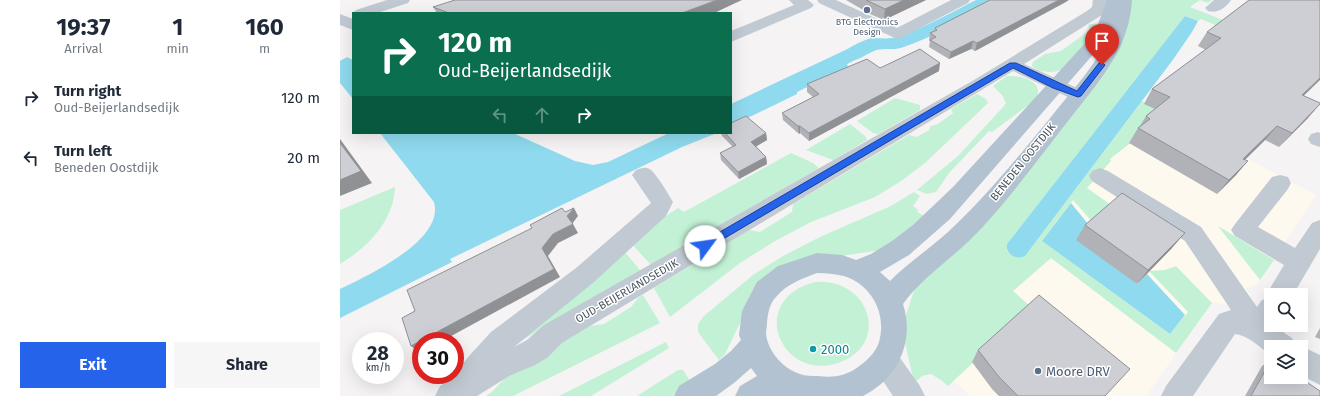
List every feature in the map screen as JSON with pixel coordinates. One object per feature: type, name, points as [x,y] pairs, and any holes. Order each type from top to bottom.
[{"type":"main road","points":[[858,270],[870,267],[886,258],[938,216],[972,181],[1094,43],[1102,31],[1111,12],[1114,0]]},
{"type":"main road","name":"BENEDEN OOSTDIJK","points":[[889,302],[903,283],[963,232],[982,211],[1102,65],[1121,26],[1125,0]]},
{"type":"main road","points":[[817,263],[842,265],[858,270],[868,276],[880,288],[889,302],[894,318],[895,331],[890,352],[885,360],[856,392],[814,392],[797,388],[781,381],[760,358],[754,344],[752,327],[755,311],[764,292],[778,278],[793,269],[817,263]]},
{"type":"main road","points":[[689,396],[736,364],[746,355],[754,344]]},
{"type":"main road","points":[[750,396],[769,385],[781,381]]},
{"type":"street","points":[[365,12],[403,0]]},
{"type":"street","points":[[824,0],[897,34],[963,0]]},
{"type":"street","name":"OUD-BEIJERLANDSEDIJK","points":[[455,393],[502,366],[531,353],[553,334],[1013,65],[1090,16],[1098,10],[1101,3],[1100,0]]},
{"type":"street","points":[[732,37],[807,2]]},
{"type":"street","points":[[1013,65],[1078,95]]},
{"type":"street","points":[[455,393],[493,349],[585,275],[658,210],[662,202],[642,175]]},
{"type":"street","points":[[1100,176],[1193,234],[1242,305],[1256,330]]},
{"type":"street","points":[[1280,183],[1242,230],[1299,262]]},
{"type":"street","points":[[1283,288],[1320,229]]},
{"type":"street","points":[[1256,330],[1264,318]]},
{"type":"street","points":[[1176,396],[1228,322],[1243,323],[1271,340]]},
{"type":"street","points":[[885,360],[910,396]]},
{"type":"street","points":[[1308,363],[1320,371]]},
{"type":"shaded area","points":[[1143,103],[1316,195],[1260,280],[1256,285],[1246,288],[1250,295],[1227,304],[1212,303],[1146,396],[970,396],[953,380],[1032,307],[1013,291],[1050,258],[1042,241]]},
{"type":"green space","points":[[1130,0],[1200,0],[1190,7],[1233,24],[1320,69],[1201,19],[1198,21],[1185,16],[1007,244],[1007,248],[1009,254],[1025,256],[1142,101],[1166,115],[1110,159],[1111,161],[1087,188],[1114,207],[1094,224],[1073,200],[1042,241],[1170,334],[1188,312],[1149,271],[1165,270],[1176,266],[1212,303],[1176,353],[1051,258],[1013,291],[1032,308],[948,386],[931,374],[922,376],[914,383],[904,338],[904,321],[918,279],[1086,96]]},
{"type":"green space","points":[[1200,0],[1212,0],[1208,3]]},
{"type":"green space","points":[[1100,24],[1083,47],[1064,68],[1057,71],[1048,72],[1039,70],[1032,66],[1033,62],[1045,54],[1061,51],[1090,30],[1088,25]]},
{"type":"green space","points":[[1007,76],[1025,78],[1035,84],[1038,89],[1038,94],[1035,100],[992,132],[989,131],[949,173],[936,192],[927,194],[917,190],[958,156],[1004,106],[1006,103],[1002,95],[993,86]]},
{"type":"green space","points":[[977,94],[986,99],[988,103],[925,163],[901,181],[875,197],[811,222],[775,241],[740,263],[670,317],[654,288],[749,230],[760,232],[792,212],[793,204],[909,135],[917,137],[929,130],[931,126],[938,124],[953,113],[951,109]]},
{"type":"green space","points":[[895,98],[920,105],[920,110],[878,134],[873,133],[857,121]]},
{"type":"green space","points":[[850,124],[865,136],[867,140],[833,160],[806,150]]},
{"type":"green space","points":[[791,153],[813,163],[819,168],[651,265],[630,242],[639,234],[678,208],[684,212]]},
{"type":"green space","points":[[395,187],[390,211],[377,232],[360,250],[340,264],[340,210]]},
{"type":"green space","points":[[914,192],[920,196],[913,206],[918,210],[917,212],[925,216],[888,249],[841,256],[818,254],[784,264],[773,270],[745,309],[725,354],[719,360],[698,332],[698,324],[704,316],[753,275],[783,256],[820,237],[891,206]]},
{"type":"green space","points":[[1218,226],[1274,260],[1260,280]]},
{"type":"green space","points":[[622,249],[641,271],[502,352]]},
{"type":"green space","points":[[815,282],[834,284],[850,291],[861,301],[867,315],[869,329],[864,343],[854,354],[838,363],[818,366],[801,361],[787,350],[779,336],[777,321],[781,305],[794,291]]},
{"type":"green space","points":[[643,295],[660,323],[513,396],[486,396],[492,392],[508,375],[590,326],[604,324],[631,307],[639,297]]},
{"type":"green space","points":[[666,342],[669,348],[591,396],[559,396]]},
{"type":"green space","points":[[678,370],[683,370],[692,384],[672,396],[637,396]]},
{"type":"water","points":[[1185,16],[1198,21],[1172,61],[1025,256],[1012,256],[1008,251],[1007,244]]},
{"type":"water","points":[[873,37],[886,45],[847,64],[848,67],[797,92],[797,94],[732,126],[732,104]]},
{"type":"water","points":[[347,57],[352,60],[352,98],[340,83],[340,61]]},
{"type":"water","points":[[381,134],[515,134],[575,161],[593,165],[608,162],[667,134],[714,134],[682,147],[450,259],[452,262],[340,318],[340,289],[385,266],[416,243],[428,230],[434,216],[434,202]]},
{"type":"water","points":[[1071,203],[1137,284],[1147,274],[1185,315],[1170,334],[1042,241]]},
{"type":"building","points":[[455,0],[717,0],[685,12],[446,12],[433,7]]},
{"type":"building","points":[[866,0],[904,0],[885,9]]},
{"type":"building","points":[[990,0],[1059,0],[977,43],[973,41],[951,52],[930,40],[936,37],[930,33],[937,30],[935,28]]},
{"type":"building","points":[[1249,0],[1320,0],[1320,78],[1302,95],[1320,104],[1292,133],[1277,126],[1243,159],[1248,161],[1229,180],[1138,128],[1150,119],[1146,116],[1170,97],[1152,89],[1221,38],[1207,32]]},
{"type":"building","points":[[920,49],[940,63],[809,133],[782,113],[819,94],[807,84],[867,59],[880,68]]},
{"type":"building","points":[[746,116],[766,133],[751,142],[766,157],[738,172],[720,153],[736,145],[726,134],[732,134],[732,123]]},
{"type":"building","points":[[340,143],[361,171],[340,180]]},
{"type":"building","points":[[1122,193],[1185,233],[1148,270],[1085,225]]},
{"type":"building","points":[[562,208],[565,212],[574,208],[567,216],[573,224],[553,234],[542,248],[554,269],[437,332],[412,332],[411,346],[402,318],[415,311],[407,290],[532,228],[530,225]]},
{"type":"building","points":[[1039,295],[1130,369],[1105,396],[1018,396],[999,377],[978,350]]},
{"type":"building","points":[[1264,373],[1264,384],[1308,383],[1320,391],[1320,396],[1251,396]]},
{"type":"waterway","points":[[852,55],[873,44],[893,44],[916,36],[990,0]]},
{"type":"place","name":"BTG Electronics Design","points":[[867,10]]},
{"type":"place","name":"2000","points":[[813,349]]},
{"type":"place","name":"Moore DRV","points":[[1038,371]]},
{"type":"route","points":[[705,246],[825,174],[1013,65],[1078,95],[1102,65]]}]
